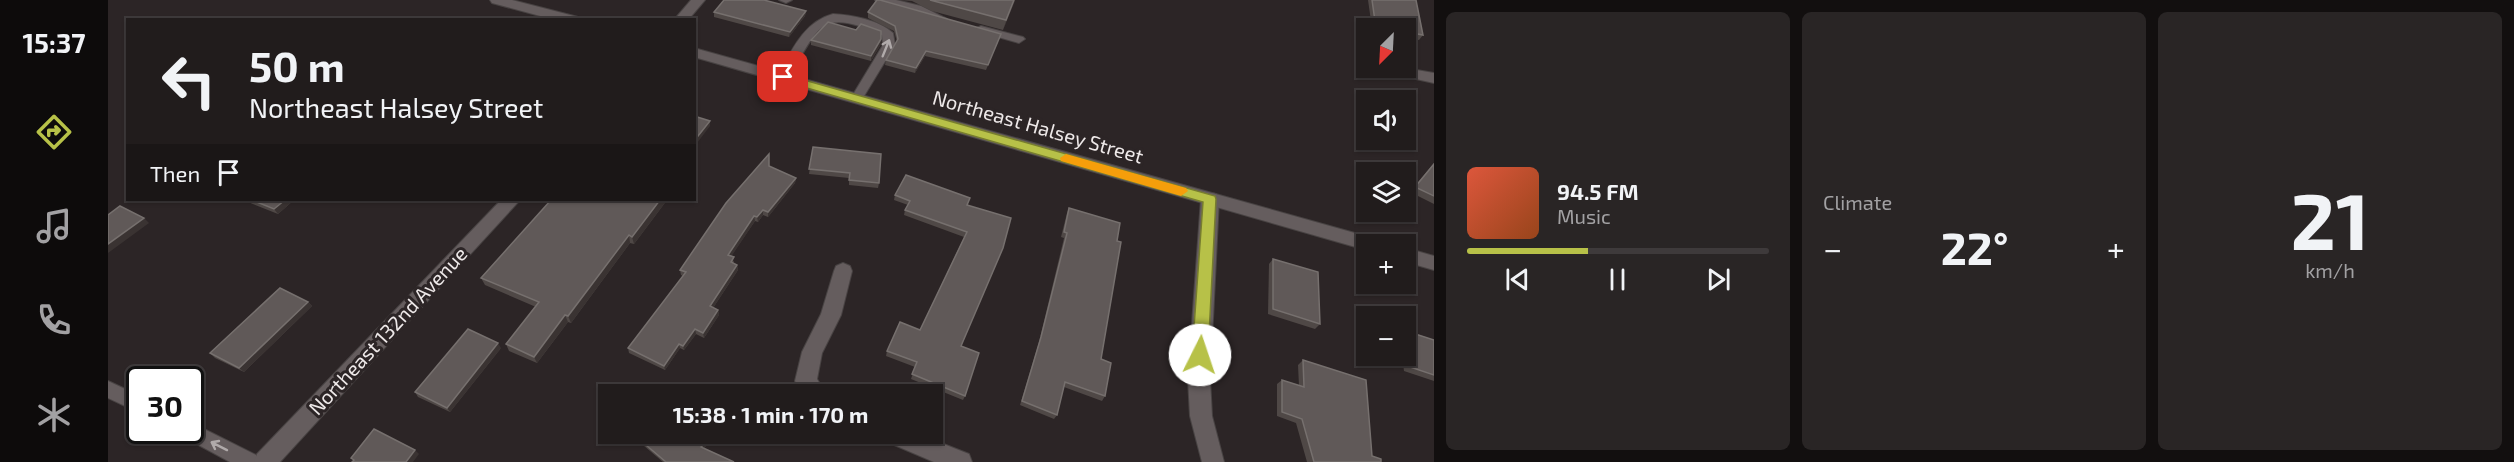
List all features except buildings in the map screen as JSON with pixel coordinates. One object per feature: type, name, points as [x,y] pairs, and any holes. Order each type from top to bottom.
[{"type":"street","points":[[497,0],[565,18]]},
{"type":"street","points":[[682,18],[698,0]]},
{"type":"street","name":"Northeast Halsey Street","points":[[696,53],[1356,240]]},
{"type":"street","points":[[1416,74],[1434,78]]},
{"type":"street","points":[[1210,199],[1199,379],[1201,416],[1213,462]]},
{"type":"street","name":"Northeast 132nd Avenue","points":[[265,462],[510,201]]},
{"type":"street","points":[[1416,258],[1434,263]]},
{"type":"street","points":[[808,384],[806,381],[812,352],[831,315],[843,271]]},
{"type":"street","points":[[918,444],[962,462]]},
{"type":"lane","points":[[881,0],[917,8],[927,15],[950,21]]},
{"type":"lane","points":[[783,77],[807,35],[817,23],[827,18],[845,18],[871,25],[887,33],[890,39],[889,45],[857,98]]},
{"type":"lane","points":[[973,27],[1019,39]]},
{"type":"lane","points":[[108,389],[126,398]]},
{"type":"lane","points":[[204,438],[249,462]]},
{"type":"slow traffic","points":[[1066,158],[1181,191]]},
{"type":"route","points":[[783,77],[1210,199],[1200,355]]}]
